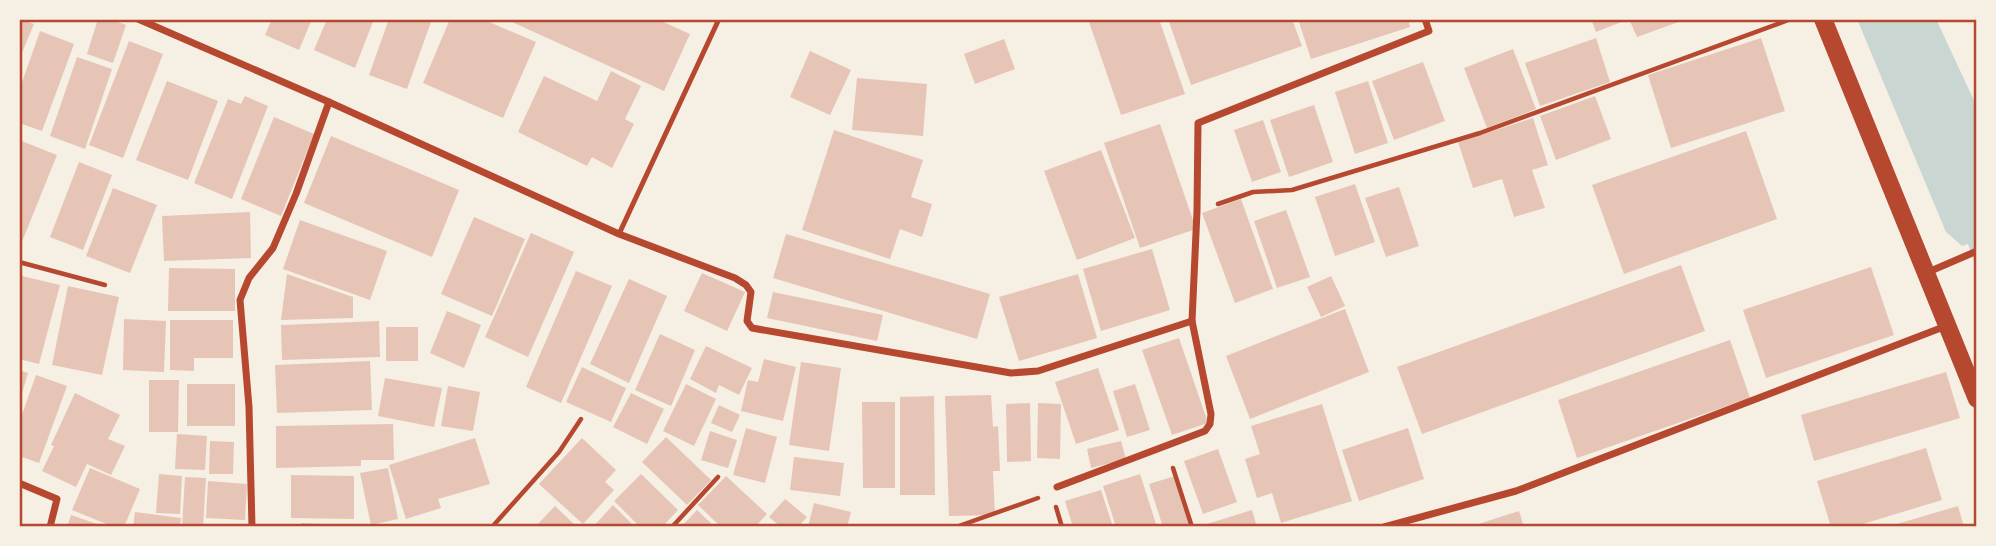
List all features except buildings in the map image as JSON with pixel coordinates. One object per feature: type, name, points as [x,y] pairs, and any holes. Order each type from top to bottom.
[{"type":"main road","points":[[1823,19],[1977,399]]},
{"type":"street","points":[[138,19],[329,102],[619,234],[735,278],[751,292],[747,321],[752,328],[1011,373],[1038,372],[1192,321]]},
{"type":"street","points":[[1057,487],[1205,431],[1210,424],[1211,414],[1192,321],[1198,123],[1429,31],[1425,19]]},
{"type":"street","points":[[252,527],[249,407],[240,300],[249,278],[273,248],[296,194],[329,102]]},
{"type":"street","points":[[1924,273],[1977,251]]},
{"type":"street","points":[[1384,527],[1516,491],[1946,325]]},
{"type":"street","points":[[19,483],[57,499],[50,527]]},
{"type":"lane","points":[[619,234],[719,19]]},
{"type":"path","points":[[1197,211],[1253,192],[1292,190],[1480,133],[1791,19]]},
{"type":"path","points":[[19,262],[105,285]]},
{"type":"path","points":[[492,527],[559,452],[581,419]]},
{"type":"path","points":[[1165,446],[1192,527]]},
{"type":"path","points":[[672,527],[718,477]]},
{"type":"path","points":[[956,527],[1044,495],[1057,487]]},
{"type":"shaded area","points":[[1857,19],[1936,19],[1977,107],[1977,269],[1968,244],[1962,246],[1946,232]]}]
